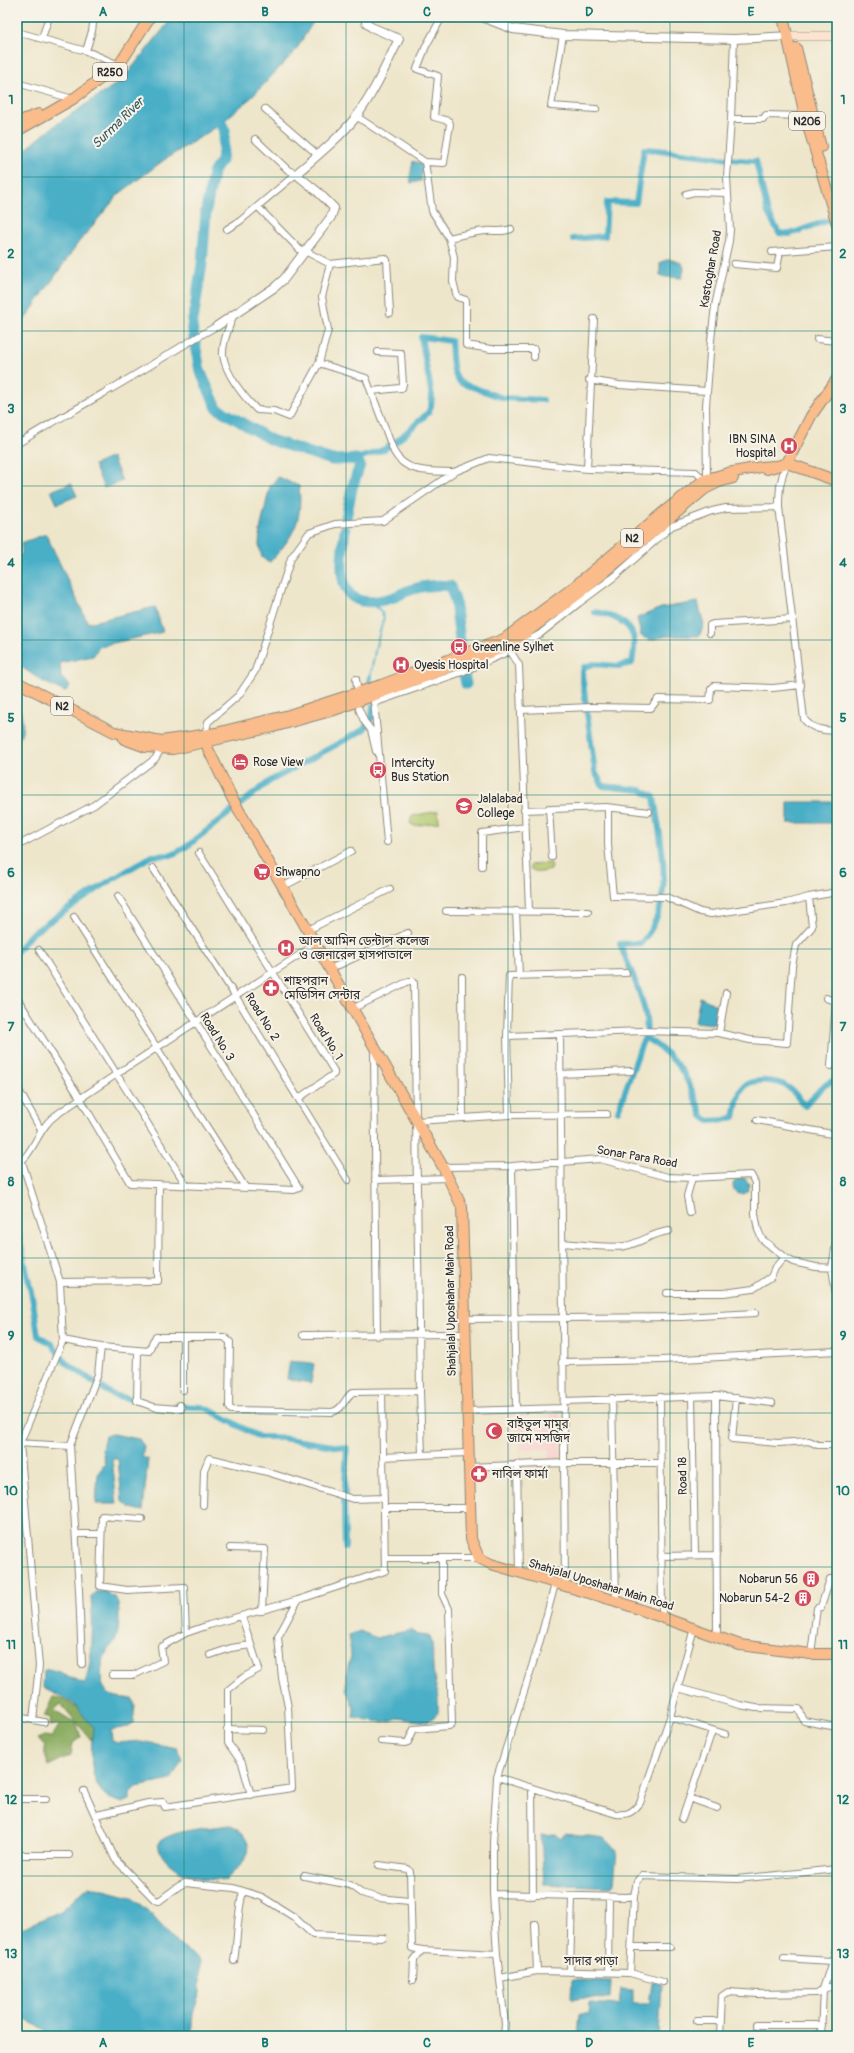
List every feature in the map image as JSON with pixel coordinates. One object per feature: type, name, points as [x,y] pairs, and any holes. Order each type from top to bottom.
[{"type":"main road","name":"R250","points":[[17,131],[73,99],[119,65],[150,17]]},
{"type":"main road","name":"N206","points":[[782,17],[790,36],[837,200]]},
{"type":"main road","name":"N206","points":[[790,17],[790,36],[805,116],[837,224]]},
{"type":"main road","points":[[790,36],[837,36]]},
{"type":"main road","name":"R250","points":[[17,122],[54,110]]},
{"type":"main road","points":[[837,379],[812,416],[787,463],[837,481]]},
{"type":"main road","name":"N2","points":[[206,738],[289,715],[507,645],[660,514],[706,479],[761,466],[773,466],[787,463]]},
{"type":"main road","name":"N2","points":[[17,682],[114,732],[161,745],[206,738],[315,716],[374,700],[507,645],[580,593],[705,489],[719,482],[762,471],[773,466]]},
{"type":"main road","name":"Shahjalal Uposhahar Main Road","points":[[206,738],[232,798],[284,886],[352,1008],[444,1167],[462,1207],[470,1539],[479,1558],[491,1564],[616,1601],[740,1645],[811,1654],[837,1654]]},
{"type":"street","points":[[17,22],[18,17]]},
{"type":"street","points":[[42,38],[49,17]]},
{"type":"street","points":[[86,51],[92,31],[94,17]]},
{"type":"street","points":[[227,229],[258,206],[318,155],[356,116],[368,98],[399,39],[371,27],[366,22],[367,17]]},
{"type":"street","points":[[356,116],[425,162],[444,163],[450,124],[449,121],[434,117],[438,76],[416,68],[442,17]]},
{"type":"street","points":[[482,17],[513,29],[563,35],[734,39],[790,36]]},
{"type":"street","points":[[17,32],[86,51],[119,65]]},
{"type":"street","points":[[563,35],[551,106],[596,109]]},
{"type":"street","name":"Kastoghar Road","points":[[706,479],[707,391],[715,306],[729,241],[727,193],[734,39]]},
{"type":"street","points":[[17,83],[73,99]]},
{"type":"street","points":[[265,109],[318,155]]},
{"type":"street","points":[[731,119],[763,119],[766,115],[805,116]]},
{"type":"street","points":[[17,444],[179,347],[217,326],[280,283],[331,218],[334,208],[318,192],[296,174],[288,170],[255,139]]},
{"type":"street","points":[[425,162],[432,211],[449,238],[454,257],[453,281],[457,297],[466,300],[466,345],[491,349],[534,349],[534,357]]},
{"type":"street","points":[[686,194],[694,192],[727,193]]},
{"type":"street","points":[[258,206],[304,252],[330,264],[385,258],[387,260],[390,313]]},
{"type":"street","points":[[449,238],[476,232],[505,232],[511,229]]},
{"type":"street","points":[[772,252],[837,247]]},
{"type":"street","points":[[734,264],[777,268],[780,252]]},
{"type":"street","points":[[233,316],[226,334],[223,355],[226,365],[243,396],[257,410],[274,411],[289,417],[319,363],[328,330],[322,297],[330,264]]},
{"type":"street","points":[[587,469],[589,380],[594,319]]},
{"type":"street","points":[[817,339],[837,341]]},
{"type":"street","points":[[372,391],[400,388],[403,384],[401,353],[378,352]]},
{"type":"street","points":[[319,363],[364,376],[372,391],[387,436],[394,452],[401,462],[415,469],[454,472]]},
{"type":"street","points":[[589,380],[618,385],[707,391]]},
{"type":"street","points":[[206,738],[208,722],[239,695],[254,671],[291,558],[309,533],[335,524],[383,521],[454,472],[489,458],[587,469],[696,472],[706,479]]},
{"type":"street","points":[[787,463],[779,486],[779,507],[804,719],[807,722],[827,731],[837,730]]},
{"type":"street","points":[[529,910],[519,665],[507,645],[540,634],[614,577],[672,526],[712,510],[726,508],[779,507]]},
{"type":"street","points":[[710,633],[710,625],[712,624],[793,619]]},
{"type":"street","points":[[356,679],[357,687]]},
{"type":"street","points":[[521,710],[591,707],[651,708],[658,699],[710,700],[711,689],[714,686],[773,688],[801,685]]},
{"type":"street","points":[[374,700],[387,842]]},
{"type":"street","points":[[359,709],[364,721],[371,730],[378,759],[380,786],[383,792]]},
{"type":"street","points":[[17,846],[94,805],[155,759],[161,745]]},
{"type":"street","points":[[524,810],[549,808],[608,808],[649,812]]},
{"type":"street","points":[[549,808],[552,857]]},
{"type":"street","points":[[608,808],[607,829],[613,895],[666,897],[700,912],[711,914],[786,903],[837,892]]},
{"type":"street","points":[[482,866],[482,833],[525,828]]},
{"type":"street","points":[[284,886],[351,851]]},
{"type":"street","name":"Road No. 1","points":[[199,853],[334,1071],[334,1074],[299,1098]]},
{"type":"street","name":"Road No. 2","points":[[153,868],[236,996],[348,1180]]},
{"type":"street","points":[[308,930],[390,889]]},
{"type":"street","name":"Road No. 3","points":[[118,896],[299,1188],[294,1190],[245,1187]]},
{"type":"street","points":[[507,1036],[651,1031],[718,1033],[750,1040],[787,1043],[792,966],[796,945],[812,927],[809,897]]},
{"type":"street","points":[[446,911],[529,910],[588,912]]},
{"type":"street","points":[[516,911],[519,976]]},
{"type":"street","points":[[74,917],[245,1187]]},
{"type":"street","points":[[330,969],[408,933]]},
{"type":"street","points":[[31,1720],[40,1666],[18,1443],[63,1340],[60,1282],[20,1162],[28,1155],[41,1130],[51,1119],[117,1073],[316,944]]},
{"type":"street","points":[[39,950],[186,1185]]},
{"type":"street","points":[[509,1115],[507,1036],[508,978],[510,976],[626,974]]},
{"type":"street","points":[[462,977],[463,1118]]},
{"type":"street","points":[[352,1008],[409,982],[412,981],[414,983],[422,1455]]},
{"type":"street","points":[[718,1033],[726,993]]},
{"type":"street","points":[[17,998],[80,1098],[130,1183],[245,1187]]},
{"type":"street","points":[[826,998],[837,1002],[831,1066]]},
{"type":"street","points":[[504,2036],[505,2024],[497,1954],[493,1894],[493,1843],[497,1777],[541,1636],[560,1585],[564,1463],[564,1401],[562,1362],[563,1318],[560,1035]]},
{"type":"street","points":[[374,1046],[377,1336]]},
{"type":"street","points":[[560,1074],[631,1071]]},
{"type":"street","points":[[17,1087],[41,1130]]},
{"type":"street","points":[[417,1121],[509,1115],[607,1114]]},
{"type":"street","points":[[758,1120],[837,1135]]},
{"type":"street","name":"Sonar Para Road","points":[[444,1167],[512,1166],[600,1159],[668,1177],[692,1178],[751,1175],[755,1183],[755,1214],[758,1230],[762,1239],[784,1257],[793,1262],[834,1268]]},
{"type":"street","points":[[512,1166],[516,1409]]},
{"type":"street","points":[[376,1180],[449,1178]]},
{"type":"street","points":[[690,1214],[687,1196],[692,1178]]},
{"type":"street","points":[[60,1282],[158,1281],[159,1184]]},
{"type":"street","points":[[562,1243],[624,1246],[642,1241],[655,1233],[669,1231]]},
{"type":"street","points":[[837,1237],[834,1268],[837,1300]]},
{"type":"street","points":[[667,1293],[724,1293],[754,1289],[771,1278],[775,1268],[784,1257]]},
{"type":"street","points":[[464,1318],[514,1319],[682,1317],[755,1313]]},
{"type":"street","points":[[303,1335],[377,1336],[464,1334]]},
{"type":"street","points":[[63,1340],[101,1347],[149,1351],[156,1337],[228,1338],[230,1342],[228,1406],[231,1410],[332,1412],[340,1408],[349,1395],[353,1392],[420,1391]]},
{"type":"street","points":[[183,1337],[183,1390]]},
{"type":"street","points":[[82,1664],[70,1446],[98,1374],[101,1347]]},
{"type":"street","points":[[138,1350],[137,1399],[154,1408],[181,1407]]},
{"type":"street","points":[[562,1362],[662,1360],[837,1351]]},
{"type":"street","points":[[112,1675],[134,1675],[163,1661],[162,1647],[186,1633],[298,1600],[384,1571],[386,1558],[382,1392]]},
{"type":"street","points":[[564,1401],[612,1398],[716,1396],[772,1402]]},
{"type":"street","points":[[716,1396],[717,1636]]},
{"type":"street","points":[[660,1397],[662,1617]]},
{"type":"street","name":"Road 18","points":[[692,1397],[695,1554]]},
{"type":"street","points":[[612,1398],[616,1601]]},
{"type":"street","points":[[736,1398],[732,1439],[778,1443],[808,1441],[818,1445],[837,1445]]},
{"type":"street","points":[[466,1411],[564,1408]]},
{"type":"street","points":[[18,1443],[70,1446]]},
{"type":"street","points":[[383,1457],[467,1453]]},
{"type":"street","points":[[203,1505],[204,1470],[209,1458],[267,1472],[354,1499],[384,1498]]},
{"type":"street","points":[[468,1467],[517,1464],[661,1462]]},
{"type":"street","points":[[517,1464],[520,1573]]},
{"type":"street","points":[[384,1508],[469,1508]]},
{"type":"street","points":[[142,1519],[102,1516],[100,1534],[100,1586],[127,1590],[184,1587],[186,1633]]},
{"type":"street","points":[[76,1534],[100,1534]]},
{"type":"street","points":[[230,1548],[265,1548],[262,1611]]},
{"type":"street","points":[[661,1556],[695,1554],[717,1555]]},
{"type":"street","points":[[386,1558],[479,1558]]},
{"type":"street","points":[[381,1741],[405,1743],[408,1742],[414,1729],[449,1726],[452,1724],[449,1609],[442,1594],[442,1558]]},
{"type":"street","points":[[811,1654],[817,1608],[821,1607],[834,1579]]},
{"type":"street","points":[[97,1815],[148,1803],[163,1802],[165,1807],[292,1788],[288,1707],[282,1678],[278,1637],[298,1600]]},
{"type":"street","points":[[242,1617],[259,1670],[244,1677],[228,1690],[227,1729],[228,1743],[242,1763],[251,1795]]},
{"type":"street","points":[[497,1777],[616,1814],[627,1815],[640,1803],[670,1717],[694,1628]]},
{"type":"street","points":[[210,1655],[231,1648],[251,1645]]},
{"type":"street","points":[[678,1688],[740,1705],[762,1708],[798,1709],[804,1721],[837,1727]]},
{"type":"street","points":[[670,1717],[725,1734]]},
{"type":"street","points":[[19,1718],[44,1722]]},
{"type":"street","points":[[227,1729],[263,1730]]},
{"type":"street","points":[[682,1820],[712,1730]]},
{"type":"street","points":[[532,1788],[533,1896]]},
{"type":"street","points":[[84,1791],[97,1815],[116,1859],[155,1900],[159,1901],[185,1883],[234,1888],[271,1902],[294,1917],[313,1935],[383,1938]]},
{"type":"street","points":[[689,1798],[717,1808]]},
{"type":"street","points":[[17,1799],[46,1799]]},
{"type":"street","points":[[17,1855],[69,1855]]},
{"type":"street","points":[[379,1865],[409,1870],[412,1948],[422,1950],[497,1954]]},
{"type":"street","name":"সাদার পাড়া","points":[[500,1978],[537,1971],[630,1973],[634,1896],[637,1881],[642,1876],[737,1879],[837,1869]]},
{"type":"street","points":[[304,1876],[350,1885],[361,1893],[379,1898],[409,1901]]},
{"type":"street","points":[[234,1960],[237,1943],[236,1924],[243,1891]]},
{"type":"street","points":[[493,1894],[533,1896],[634,1896]]},
{"type":"street","points":[[570,1972],[572,1896]]},
{"type":"street","points":[[608,1972],[609,1897]]},
{"type":"street","points":[[535,1924],[537,1971]]},
{"type":"street","points":[[821,2036],[823,1989],[837,1946]]},
{"type":"street","points":[[632,1947],[670,1947]]},
{"type":"street","points":[[414,1980],[414,1960],[422,1950]]},
{"type":"street","points":[[784,1958],[831,1961]]},
{"type":"street","points":[[630,1973],[663,1982]]},
{"type":"street","points":[[720,2036],[722,1996],[728,1992],[758,1994],[817,1993],[823,1989],[837,1985]]},
{"type":"street","points":[[697,2021],[721,2021]]},
{"type":"street","points":[[758,2025],[822,2025]]},
{"type":"shaded area","points":[[560,1413],[561,1462],[509,1462],[508,1414]],"holes":[[[552,1415],[552,1423],[515,1423],[515,1427],[509,1427],[509,1416]],[[519,1428],[519,1435],[523,1435],[523,1441],[520,1441],[520,1458],[511,1459],[509,1429]],[[549,1449],[549,1459],[521,1459],[521,1450]]]},
{"type":"green space","points":[[438,811],[439,822],[414,826],[410,823],[412,816]]},
{"type":"green space","points":[[551,863],[551,870],[542,872],[530,870],[530,865]]},
{"type":"green space","points":[[53,1697],[71,1704],[81,1712],[94,1727],[92,1741],[61,1704],[54,1710],[76,1723],[81,1737],[73,1743],[71,1755],[48,1766],[45,1758],[45,1747],[38,1739],[44,1736],[52,1737],[60,1724],[49,1726],[51,1718],[44,1716]]},
{"type":"water","name":"Surma River","points":[[173,17],[316,17],[296,50],[253,96],[218,126],[164,160],[119,194],[78,243],[17,331],[17,157],[54,126],[122,80]]},
{"type":"water","points":[[413,161],[424,165],[424,173],[421,174],[421,181],[411,183],[410,177]]},
{"type":"water","points":[[669,259],[682,263],[684,268],[682,278],[660,275],[660,263]]},
{"type":"water","points":[[112,457],[122,481],[104,488],[94,465]]},
{"type":"water","points":[[278,477],[299,486],[299,510],[295,528],[285,544],[270,562],[262,558],[259,545],[260,530],[270,486]]},
{"type":"water","points":[[71,483],[77,496],[57,504],[51,491]]},
{"type":"water","points":[[46,534],[88,623],[155,607],[163,632],[100,646],[93,656],[60,663],[61,677],[70,686],[65,692],[42,681],[17,664],[17,557],[22,554],[21,543]]},
{"type":"water","points":[[698,602],[704,625],[699,636],[667,636],[650,640],[641,636],[637,618],[661,608]]},
{"type":"water","points":[[17,705],[21,713],[23,728],[20,737],[17,740]]},
{"type":"water","points":[[788,802],[837,802],[837,823],[788,823]]},
{"type":"water","points":[[700,997],[716,1005],[714,1024],[695,1022]]},
{"type":"water","points":[[741,1178],[747,1180],[749,1186],[747,1192],[741,1194],[735,1192],[733,1186],[735,1180]]},
{"type":"water","points":[[290,1361],[314,1364],[311,1383],[287,1379]]},
{"type":"water","points":[[113,1434],[139,1439],[144,1446],[142,1457],[148,1459],[143,1511],[131,1508],[122,1501],[118,1459],[112,1459],[117,1504],[96,1504],[98,1473],[105,1464],[102,1450],[105,1435]]},
{"type":"water","points":[[104,1591],[115,1597],[117,1600],[119,1616],[117,1636],[114,1643],[107,1651],[103,1661],[101,1672],[102,1683],[109,1694],[115,1697],[133,1699],[135,1706],[133,1723],[127,1727],[111,1730],[112,1741],[118,1743],[141,1741],[177,1748],[182,1760],[171,1780],[136,1787],[130,1793],[130,1801],[124,1803],[109,1798],[102,1792],[97,1784],[92,1766],[91,1755],[93,1727],[73,1703],[43,1688],[44,1671],[47,1669],[57,1671],[85,1683],[91,1651],[91,1597],[95,1592]]},
{"type":"water","points":[[411,1630],[418,1635],[430,1636],[438,1701],[438,1713],[428,1722],[397,1718],[387,1722],[381,1722],[353,1717],[354,1708],[346,1689],[346,1675],[351,1656],[349,1635],[360,1631],[376,1638]]},
{"type":"water","points":[[230,1825],[239,1829],[246,1837],[249,1847],[248,1852],[240,1866],[227,1879],[206,1879],[184,1873],[174,1868],[166,1861],[161,1853],[158,1843],[164,1838],[192,1830]]},
{"type":"water","points":[[565,1833],[604,1838],[617,1851],[614,1883],[611,1887],[544,1884],[541,1835],[555,1834],[561,1839]]},
{"type":"water","points":[[89,1886],[131,1897],[148,1911],[179,1945],[200,1960],[200,1993],[193,2013],[191,2036],[51,2036],[42,2028],[17,2016],[17,1930],[61,1911]]},
{"type":"water","points":[[572,1980],[611,1981],[610,1999],[571,1998]]},
{"type":"water","points":[[652,1982],[662,1984],[659,2036],[578,2036],[580,2014],[589,2014],[590,2003],[619,2005],[621,1989],[633,1990],[633,2004],[649,2004]]},
{"type":"waterway","points":[[215,111],[225,131],[222,159],[213,173],[206,211],[202,264],[192,326],[200,371],[217,408],[271,440],[332,460],[356,459],[360,465],[352,488],[346,518]]},
{"type":"waterway","points":[[573,239],[605,236],[607,202],[636,203],[644,149],[756,161],[768,213],[779,233],[790,234],[829,220]]},
{"type":"waterway","points":[[356,459],[383,450],[397,441],[428,413],[431,406],[432,396],[421,337],[451,341],[455,374],[461,383],[503,398],[543,400]]},
{"type":"waterway","points":[[345,530],[342,574],[350,595],[359,600],[372,602],[393,598],[405,592],[422,587],[433,585],[450,586],[455,600],[461,649]]},
{"type":"waterway","points":[[368,601],[380,610],[384,617],[376,646],[370,678]]},
{"type":"waterway","points":[[594,612],[613,617],[625,624],[633,634],[634,644],[632,663],[618,666],[593,664],[584,667],[582,675],[595,772],[603,786],[641,790],[654,797],[664,873],[663,892],[659,910],[652,927],[641,943],[620,944],[640,994],[644,1008],[646,1034],[618,1111]]},
{"type":"waterway","points":[[464,674],[466,684]]},
{"type":"waterway","points":[[17,951],[31,934],[108,882],[152,856],[172,855],[186,847],[270,781],[363,730],[372,718],[373,706]]},
{"type":"waterway","points":[[646,1038],[668,1054],[682,1071],[702,1116],[709,1121],[725,1120],[734,1117],[741,1090],[750,1083],[757,1081],[772,1081],[784,1085],[789,1088],[805,1106],[824,1086],[837,1080]]},
{"type":"waterway","points":[[17,1227],[33,1302],[38,1336],[51,1343],[66,1363],[113,1395],[141,1401]]},
{"type":"waterway","points":[[176,1406],[202,1407],[259,1437],[275,1437],[347,1448],[344,1506],[345,1547]]},
{"type":"place","name":"IBN SINA Hospital","points":[[789,446]]},
{"type":"place","name":"Greenline Sylhet","points":[[459,647]]},
{"type":"place","name":"Oyesis Hospital","points":[[401,665]]},
{"type":"place","name":"Rose View","points":[[240,762]]},
{"type":"place","name":"Intercity Bus Station","points":[[378,770]]},
{"type":"place","name":"Jalalabad College","points":[[464,806]]},
{"type":"place","name":"Shwapno","points":[[262,872]]},
{"type":"place","name":"আল আমিন ডেন্টাল কলেজ ও জেনারেল হাসপাতালে","points":[[286,948]]},
{"type":"place","name":"শাহপরান মেডিসিন সেন্টার","points":[[271,988]]},
{"type":"place","name":"বাইতুল মামুর জামে মসজিদ","points":[[494,1431]]},
{"type":"place","name":"নাবিল ফার্মা","points":[[479,1474]]},
{"type":"place","name":"Nobarun 56","points":[[811,1579]]},
{"type":"place","name":"Nobarun 54-2","points":[[803,1598]]}]
